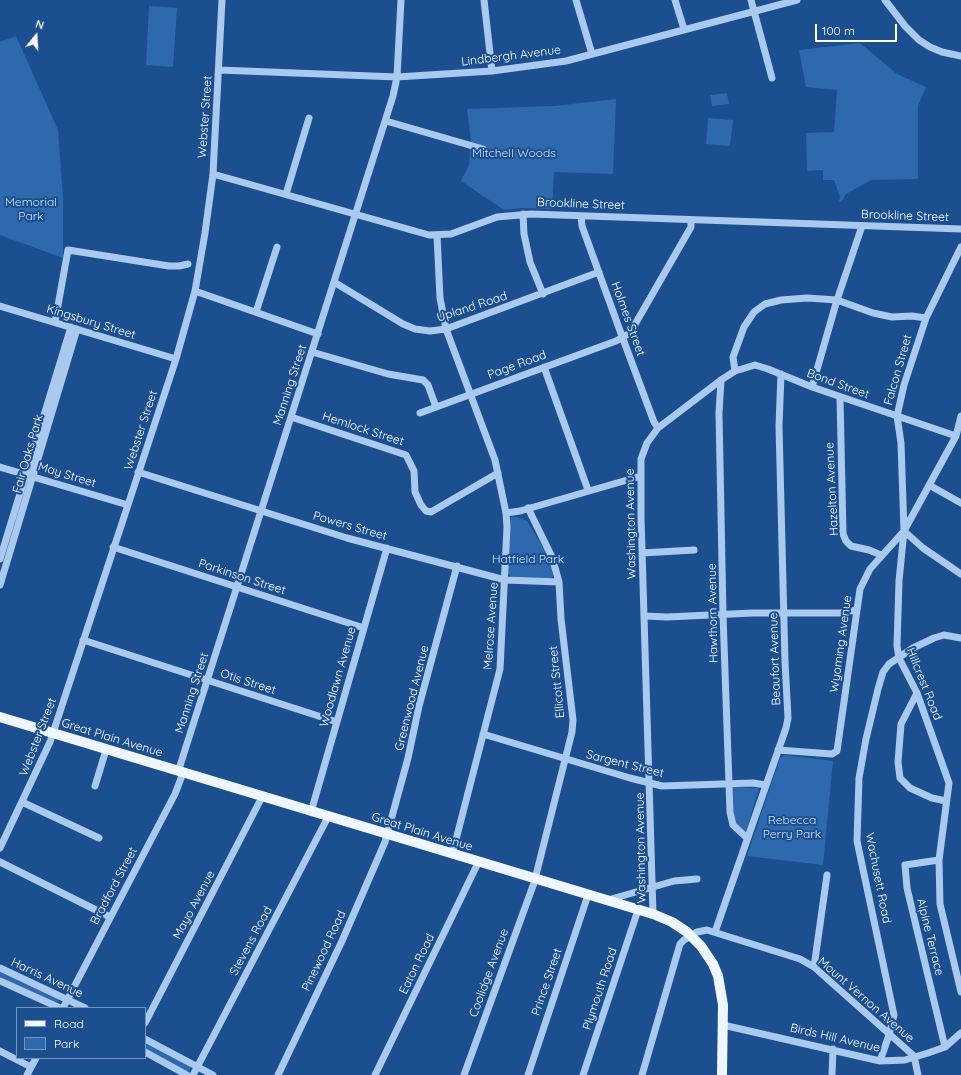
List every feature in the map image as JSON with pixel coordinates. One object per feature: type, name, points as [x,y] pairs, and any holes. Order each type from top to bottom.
[{"type":"main road","name":"Great Plain Avenue","points":[[0,717],[262,798],[653,914],[677,925],[691,935],[704,949],[717,972],[723,998],[722,1075]]},
{"type":"street","name":"Webster Street","points":[[0,848],[42,762],[53,733],[176,359],[195,291],[205,233],[212,174],[222,0]]},
{"type":"street","name":"Manning Street","points":[[181,772],[237,587],[386,121],[397,77],[400,0]]},
{"type":"street","points":[[484,0],[492,71]]},
{"type":"street","points":[[576,0],[592,54]]},
{"type":"street","points":[[675,0],[684,29]]},
{"type":"street","points":[[751,0],[772,78]]},
{"type":"street","name":"Lindbergh Avenue","points":[[219,70],[397,77],[492,71],[566,61],[797,0]]},
{"type":"street","points":[[885,0],[904,26],[918,40],[942,52],[961,56]]},
{"type":"street","points":[[286,194],[309,118]]},
{"type":"street","points":[[386,121],[483,149]]},
{"type":"street","name":"Brookline Street","points":[[212,174],[413,231],[437,235],[458,232],[491,219],[523,214],[961,229]]},
{"type":"street","points":[[523,214],[524,234],[530,262],[543,294]]},
{"type":"street","name":"Holmes Street","points":[[580,216],[623,338],[654,422],[658,428]]},
{"type":"street","points":[[623,338],[630,334],[690,227],[691,220]]},
{"type":"street","points":[[812,387],[837,300],[862,226]]},
{"type":"street","name":"Melrose Avenue","points":[[437,235],[440,298],[446,329],[487,435],[498,473],[506,513],[506,580],[502,657],[452,855]]},
{"type":"street","points":[[256,312],[278,247]]},
{"type":"street","name":"Falcon Street","points":[[904,531],[902,443],[897,416],[904,385],[926,318],[961,247]]},
{"type":"street","points":[[55,322],[68,250],[169,266],[188,264]]},
{"type":"street","name":"Upland Road","points":[[334,282],[403,324],[415,329],[430,331],[446,329],[599,272]]},
{"type":"street","points":[[195,291],[318,334]]},
{"type":"street","points":[[735,371],[733,357],[744,327],[754,312],[765,304],[781,300],[837,300],[873,313],[892,317],[926,318]]},
{"type":"street","name":"Kingsbury Street","points":[[0,306],[176,359]]},
{"type":"street","name":"Fair Oaks Park","points":[[0,559],[29,475],[74,328]]},
{"type":"street","name":"Page Road","points":[[420,413],[470,393],[623,338]]},
{"type":"street","points":[[312,352],[388,374],[423,380],[428,385],[436,407]]},
{"type":"street","name":"Bond Street","points":[[735,371],[755,365],[840,397],[956,436]]},
{"type":"street","points":[[544,367],[588,490]]},
{"type":"street","name":"Washington Avenue","points":[[653,914],[642,553],[641,459],[647,443],[658,428],[735,371]]},
{"type":"street","name":"Beaufort Avenue","points":[[715,932],[788,718],[785,662],[785,614],[779,426],[779,387],[781,374]]},
{"type":"street","name":"Hawthorn Avenue","points":[[721,380],[719,413],[723,615],[730,819],[736,830],[747,838]]},
{"type":"street","name":"Hazelton Avenue","points":[[840,397],[843,534],[846,541],[851,546],[869,550],[881,555]]},
{"type":"street","name":"Hillcrest Road","points":[[961,416],[956,436],[904,531],[897,615],[897,646],[899,658],[917,693],[949,783],[939,860],[940,904],[961,992]]},
{"type":"street","name":"Hemlock Street","points":[[291,417],[406,455],[414,471],[415,492],[421,505],[426,511],[431,512],[498,473]]},
{"type":"street","name":"May Street","points":[[0,466],[128,505]]},
{"type":"street","name":"Powers Street","points":[[138,472],[347,538],[506,580],[559,582]]},
{"type":"street","name":"Fair Oaks Park","points":[[0,585],[29,475]]},
{"type":"street","points":[[506,513],[520,512],[528,508],[588,490],[641,476]]},
{"type":"street","points":[[929,485],[961,503]]},
{"type":"street","name":"Ellicott Street","points":[[528,508],[552,557],[559,582],[561,619],[573,720],[565,759],[535,879]]},
{"type":"street","points":[[904,531],[923,548],[961,574]]},
{"type":"street","name":"Wyoming Avenue","points":[[778,750],[832,754],[837,751],[860,589],[864,578],[881,555],[904,531]]},
{"type":"street","name":"Parkinson Street","points":[[113,547],[364,628]]},
{"type":"street","name":"Woodlawn Avenue","points":[[311,812],[387,548]]},
{"type":"street","points":[[642,553],[694,550]]},
{"type":"street","name":"Greenwood Avenue","points":[[387,835],[408,758],[419,706],[457,566]]},
{"type":"street","points":[[645,616],[667,617],[840,613],[856,610]]},
{"type":"street","name":"Wachusett Road","points":[[880,1060],[889,1035],[894,1014],[857,841],[859,778],[883,672],[890,664],[913,648],[944,635],[961,638]]},
{"type":"street","name":"Otis Street","points":[[83,640],[337,722]]},
{"type":"street","points":[[917,693],[901,724],[898,762],[900,778],[910,788],[932,798],[946,801]]},
{"type":"street","name":"Sargent Street","points":[[483,734],[662,786],[729,784],[766,785]]},
{"type":"street","points":[[95,786],[106,750]]},
{"type":"street","name":"Bradford Street","points":[[62,1007],[174,794],[181,772]]},
{"type":"street","name":"Mayo Avenue","points":[[146,1021],[262,798]]},
{"type":"street","points":[[22,802],[99,838]]},
{"type":"street","name":"Stevens Road","points":[[193,1075],[328,817]]},
{"type":"street","name":"Pinewood Road","points":[[278,1075],[342,941],[387,835]]},
{"type":"street","name":"Alpine Terrace","points":[[939,860],[905,865],[907,888],[946,1047]]},
{"type":"street","points":[[0,862],[110,917]]},
{"type":"street","name":"Eaton Road","points":[[375,1075],[478,862]]},
{"type":"street","points":[[814,967],[827,875]]},
{"type":"street","name":"Coolidge Avenue","points":[[464,1075],[535,879]]},
{"type":"street","points":[[606,900],[674,881],[697,879]]},
{"type":"street","name":"Prince Street","points":[[528,1075],[588,895]]},
{"type":"street","name":"Plymouth Road","points":[[583,1075],[638,910]]},
{"type":"street","name":"Mount Vernon Avenue","points":[[691,935],[702,930],[715,932],[800,959],[814,967],[914,1056]]},
{"type":"street","points":[[642,1075],[680,944],[691,935]]},
{"type":"street","name":"Harris Avenue","points":[[0,968],[83,1007]]},
{"type":"street","name":"Harris Avenue","points":[[0,981],[59,1007]]},
{"type":"street","name":"Birds Hill Avenue","points":[[723,1025],[880,1060],[905,1060],[946,1047],[961,1033]]},
{"type":"street","points":[[146,1040],[213,1075]]},
{"type":"street","points":[[832,1075],[833,1049]]},
{"type":"street","points":[[0,1051],[32,1067]]},
{"type":"street","points":[[146,1053],[187,1075]]},
{"type":"street","points":[[914,1056],[918,1075]]},
{"type":"street","points":[[28,1075],[36,1059]]},
{"type":"green space","points":[[149,6],[177,8],[173,67],[146,65]]},
{"type":"green space","name":"Memorial Park","points":[[16,36],[58,130],[63,198],[63,258],[0,235],[0,42]]},
{"type":"green space","points":[[860,43],[897,74],[926,87],[918,106],[918,179],[871,180],[846,194],[841,202],[839,201],[840,197],[834,180],[823,180],[823,170],[807,171],[806,133],[834,132],[837,90],[806,87],[799,50]]},
{"type":"green space","points":[[727,93],[729,104],[712,106],[710,95]]},
{"type":"green space","name":"Mitchell Woods","points":[[616,99],[613,174],[554,172],[552,209],[523,208],[504,210],[461,181],[469,165],[471,141],[467,109],[554,106]]},
{"type":"green space","points":[[708,118],[733,120],[730,146],[706,144]]},
{"type":"green space","name":"Hatfield Park","points":[[511,517],[517,517],[527,521],[548,555],[553,576],[550,580],[511,577],[508,573],[509,522]]},
{"type":"green space","name":"Rebecca Perry Park","points":[[785,755],[833,761],[823,865],[747,856],[780,758]]},
{"type":"green space","points":[[733,787],[759,788],[746,832],[734,823]]},
{"type":"green space","points":[[0,971],[59,999],[59,1001],[56,1003],[0,978]]},
{"type":"green space","points":[[146,1043],[190,1066],[190,1070],[187,1072],[146,1051]]}]
